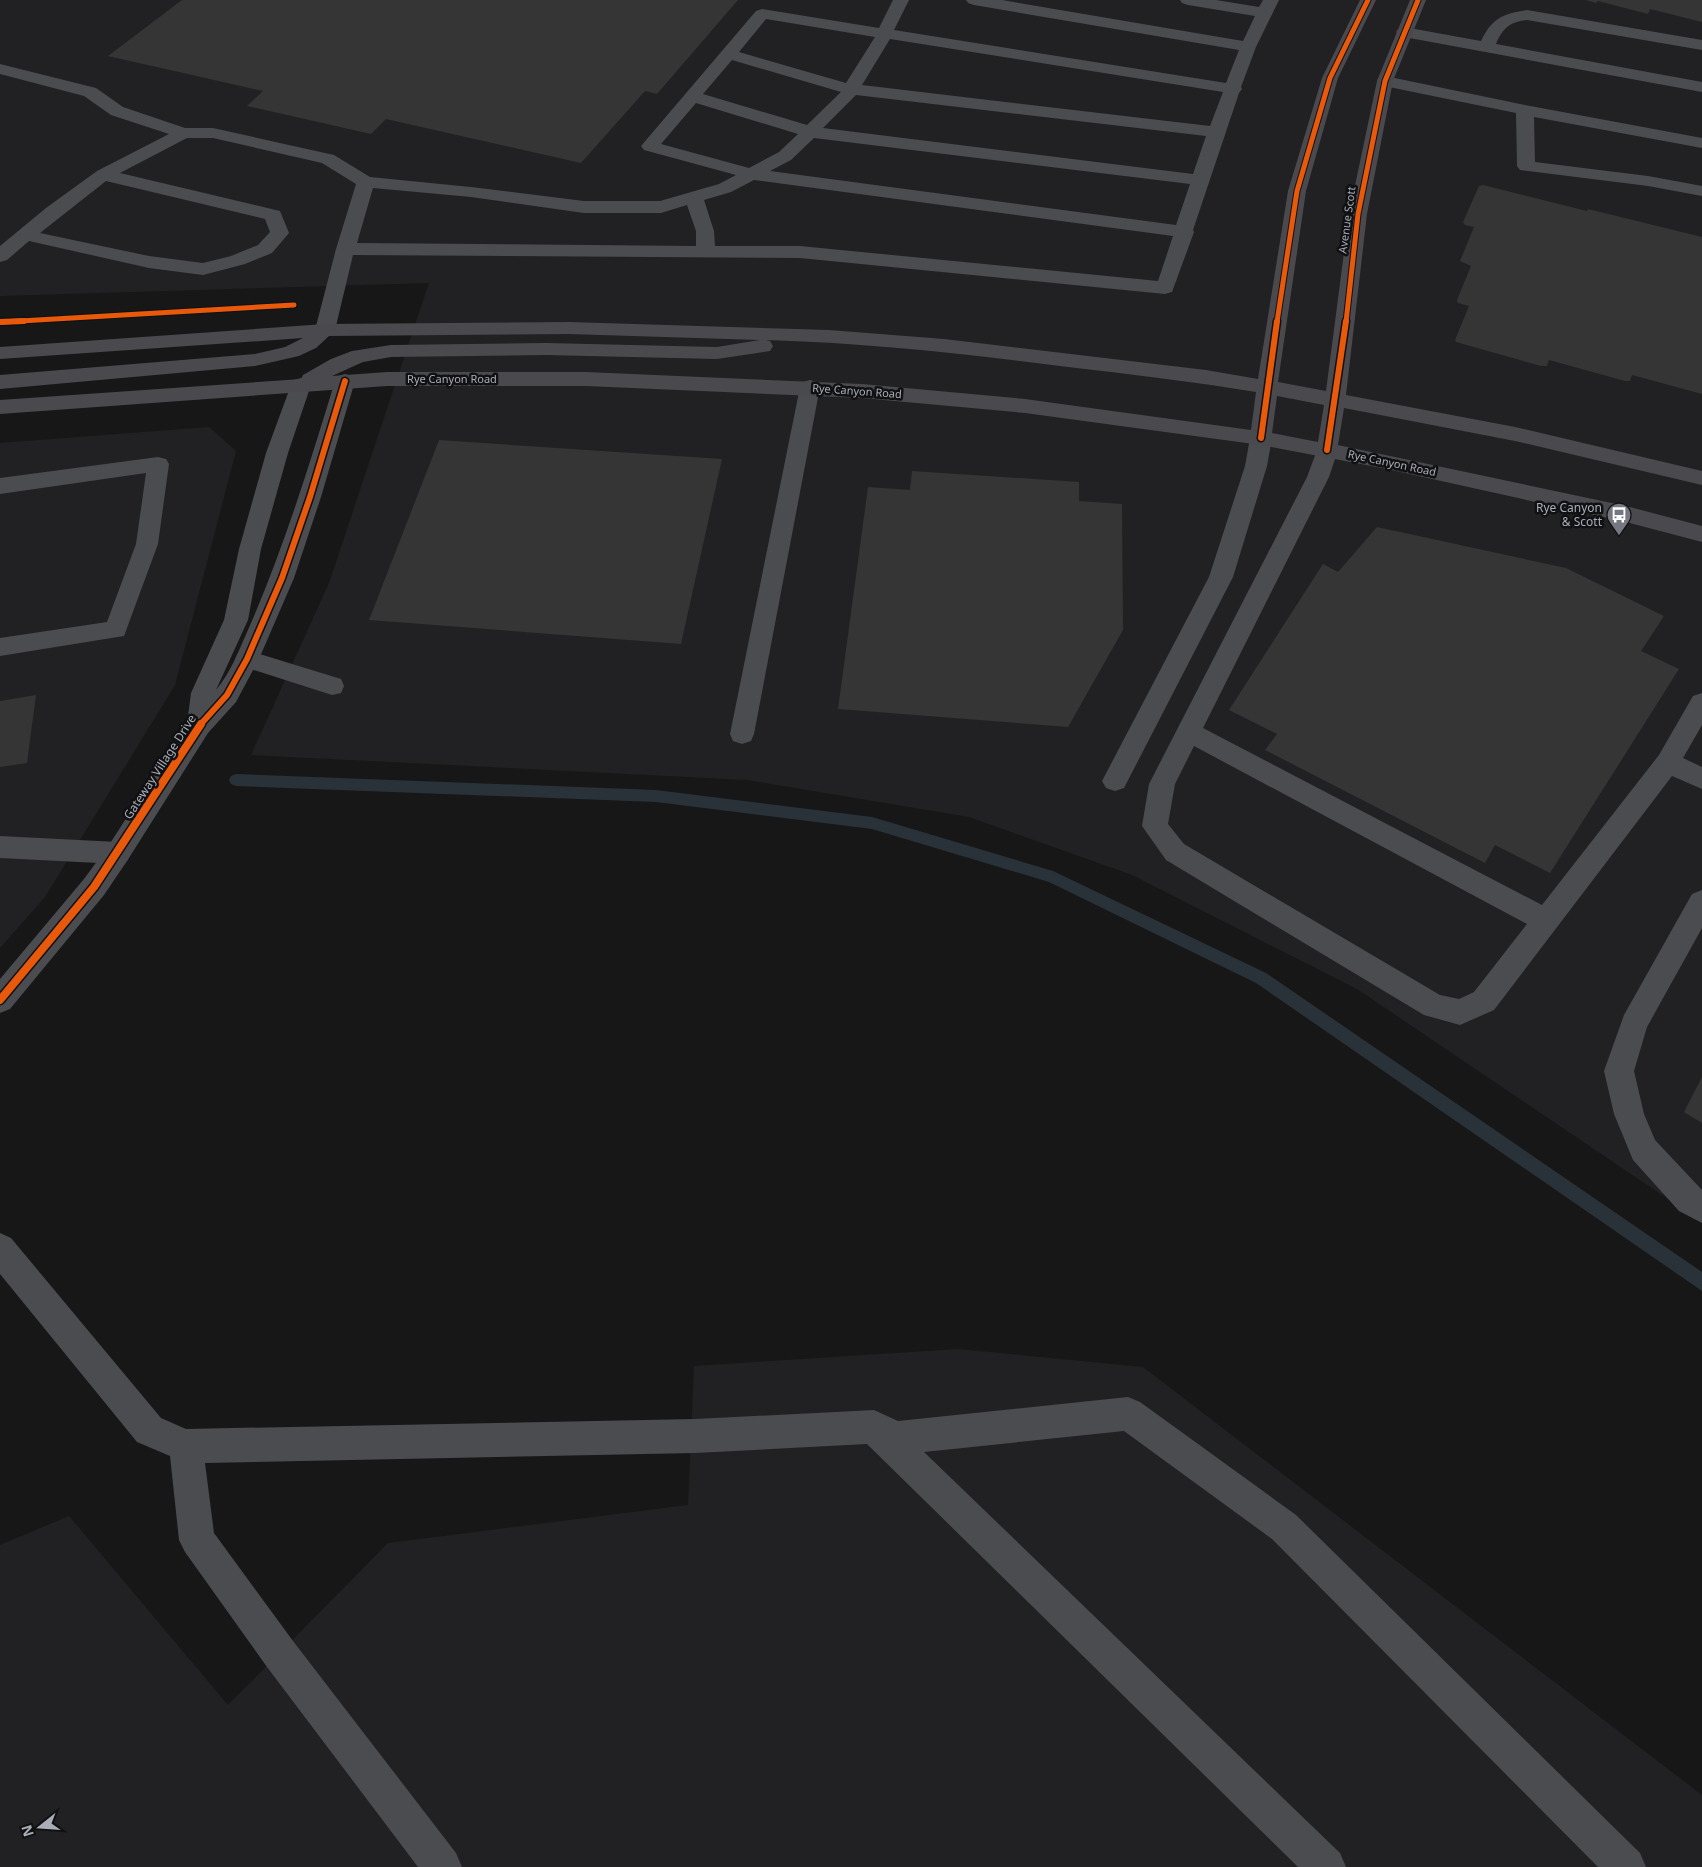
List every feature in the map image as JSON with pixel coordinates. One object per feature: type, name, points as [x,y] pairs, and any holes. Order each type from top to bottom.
[{"type":"main road","points":[[1261,438],[1297,191],[1330,78],[1368,0]]},
{"type":"main road","name":"Avenue Scott","points":[[1328,450],[1336,399],[1358,214],[1384,81],[1418,0]]},
{"type":"main road","points":[[0,353],[324,330],[569,328],[829,336],[944,345],[1196,376],[1267,387],[1515,434],[1702,478]]},
{"type":"main road","points":[[0,382],[255,360],[289,353],[302,348],[324,330]]},
{"type":"main road","points":[[301,385],[338,364],[359,356],[390,351],[546,349],[717,353],[829,336]]},
{"type":"main road","name":"Rye Canyon Road","points":[[0,407],[345,381],[586,379],[810,387],[1025,406],[1261,438],[1328,450],[1626,514],[1702,534]]},
{"type":"street","points":[[0,69],[90,92],[117,111],[184,133],[213,133],[328,159],[366,182],[471,192],[584,207],[661,208],[724,188],[785,156],[845,98],[885,33],[901,0]]},
{"type":"street","points":[[974,0],[1248,47]]},
{"type":"street","points":[[345,249],[800,252],[1165,288],[1185,232],[1199,180],[1216,132],[1234,89],[1248,47],[1268,6],[1188,0]]},
{"type":"street","points":[[1185,232],[752,174],[650,146],[762,14],[1234,89]]},
{"type":"street","points":[[1486,48],[1498,24],[1509,17],[1527,15],[1702,45]]},
{"type":"street","points":[[1404,32],[1702,88]]},
{"type":"street","points":[[728,54],[850,90],[1216,132]]},
{"type":"street","points":[[1384,81],[1702,143]]},
{"type":"street","points":[[692,96],[810,132],[1199,180]]},
{"type":"street","points":[[1525,110],[1526,166],[1648,181],[1702,191]]},
{"type":"street","points":[[0,256],[103,175],[184,133]]},
{"type":"street","points":[[26,235],[150,262],[203,269],[238,260],[265,248],[280,233],[273,216],[103,175]]},
{"type":"street","points":[[324,330],[345,249],[366,182]]},
{"type":"street","points":[[694,198],[705,231],[706,250]]},
{"type":"street","name":"Gateway Village Drive","points":[[0,1000],[55,935],[118,853],[199,726],[228,695],[247,659],[282,578],[310,497],[345,381]]},
{"type":"street","name":"Gateway Village Drive","points":[[199,726],[203,693],[236,620],[250,548],[277,453],[301,385]]},
{"type":"street","points":[[742,734],[810,387]]},
{"type":"street","points":[[1116,781],[1221,577],[1256,466],[1261,438]]},
{"type":"street","points":[[1328,450],[1318,477],[1162,784],[1155,826],[1175,852],[1434,1006],[1460,1012],[1484,1001],[1546,922],[1668,762],[1702,703]]},
{"type":"street","points":[[0,486],[158,464],[147,544],[116,630],[0,647]]},
{"type":"street","points":[[247,659],[332,686]]},
{"type":"street","points":[[1189,732],[1546,922]]},
{"type":"street","points":[[1668,762],[1702,778]]},
{"type":"street","points":[[0,847],[118,853]]},
{"type":"street","points":[[1702,902],[1634,1024],[1619,1070],[1629,1114],[1644,1150],[1690,1200],[1702,1208]]},
{"type":"street","points":[[0,1249],[149,1430],[186,1446],[696,1436],[874,1427],[897,1438],[1128,1414],[1284,1527],[1626,1867]]},
{"type":"street","points":[[874,1427],[1326,1867]]},
{"type":"street","points":[[186,1446],[197,1540],[280,1654],[442,1867]]},
{"type":"shaded area","points":[[0,0],[1702,0],[1702,1222],[1357,989],[1132,875],[969,817],[747,780],[251,755],[329,583],[429,283],[0,296]]},
{"type":"shaded area","points":[[209,427],[236,451],[175,685],[45,897],[0,948],[0,443]]},
{"type":"shaded area","points":[[958,1349],[1143,1367],[1702,1795],[1702,1867],[0,1867],[0,1545],[69,1516],[228,1705],[388,1543],[688,1505],[694,1366]]},
{"type":"building","points":[[182,0],[738,0],[657,94],[645,91],[581,163],[386,119],[371,134],[247,106],[263,91],[108,56]]},
{"type":"building","points":[[1586,0],[1702,0],[1702,22],[1650,9],[1648,14],[1598,1],[1596,3]]},
{"type":"building","points":[[1483,185],[1702,237],[1702,394],[1632,375],[1630,381],[1625,381],[1549,360],[1547,366],[1541,366],[1456,342],[1455,340],[1469,306],[1458,303],[1457,300],[1471,266],[1460,261],[1474,227],[1465,225],[1463,222],[1479,186]]},
{"type":"building","points":[[439,440],[722,459],[681,644],[369,620]]},
{"type":"building","points":[[912,471],[1079,482],[1079,501],[1122,504],[1123,630],[1068,727],[838,709],[868,487],[910,490]]},
{"type":"building","points":[[1377,527],[1566,568],[1664,616],[1641,651],[1679,669],[1550,873],[1495,845],[1485,863],[1265,750],[1277,734],[1229,710],[1323,564],[1338,572]]},
{"type":"building","points":[[36,695],[27,763],[0,767],[0,701]]},
{"type":"building","points":[[1702,1077],[1702,1123],[1684,1112]]},
{"type":"waterway","points":[[236,780],[656,796],[872,823],[1053,877],[1261,978],[1702,1282]]},
{"type":"cycle path","points":[[1261,438],[1297,191],[1330,78],[1368,0]]},
{"type":"cycle path","points":[[1327,450],[1340,370],[1358,214],[1385,81],[1418,0]]},
{"type":"cycle path","points":[[0,322],[294,305]]},
{"type":"cycle path","points":[[0,1000],[94,887],[118,853],[199,726],[227,695],[247,659],[282,578],[310,497],[345,381]]},
{"type":"place","name":"Rye Canyon & Scott","points":[[1619,536]]}]
